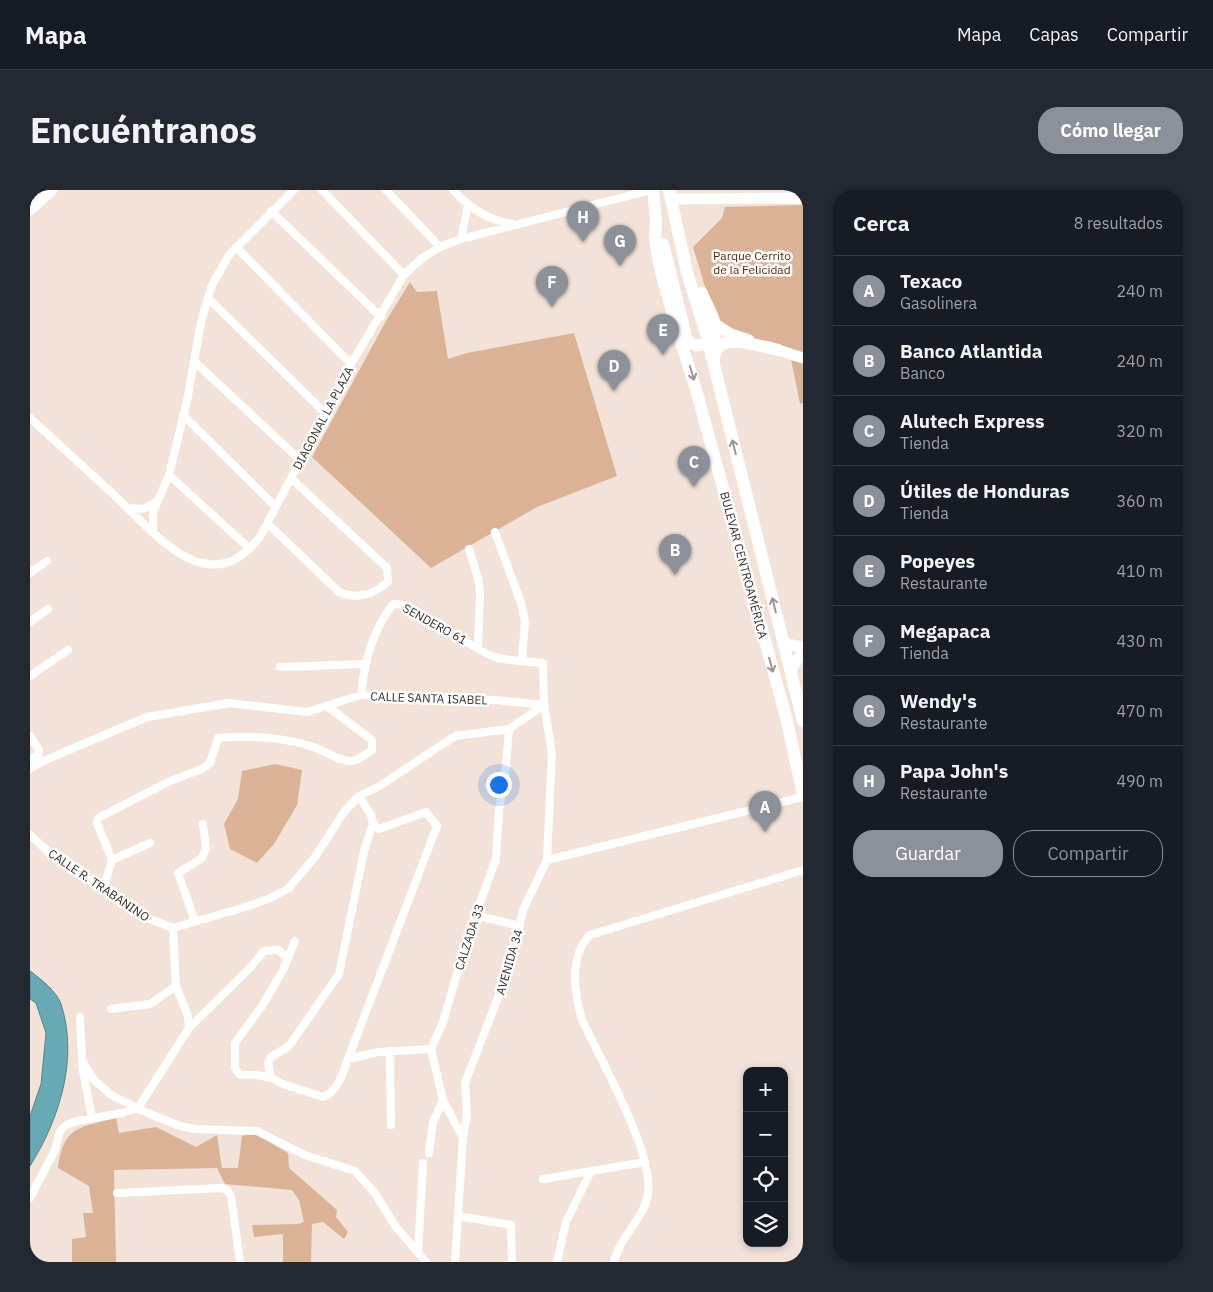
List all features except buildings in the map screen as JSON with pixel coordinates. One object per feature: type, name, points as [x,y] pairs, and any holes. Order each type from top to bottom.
[{"type":"main road","name":"BULEVAR CENTROAMÉRICA","points":[[652,190],[656,221],[655,239],[660,268],[695,386],[786,717],[800,772],[803,793]]},
{"type":"main road","name":"BULEVAR CENTROAMÉRICA","points":[[670,194],[687,272],[717,380],[803,721]]},
{"type":"main road","points":[[656,221],[666,253],[687,340],[692,345],[697,345],[715,332],[690,255],[675,218]]},
{"type":"main road","points":[[717,380],[714,360],[715,351],[724,342],[737,342],[778,350]]},
{"type":"street","points":[[153,532],[151,523],[156,502],[169,475],[208,298],[222,264],[271,211],[294,190]]},
{"type":"street","points":[[322,190],[404,275]]},
{"type":"street","points":[[386,190],[440,247]]},
{"type":"street","points":[[453,190],[468,205],[499,222],[517,225]]},
{"type":"street","name":"DIAGONAL LA PLAZA","points":[[30,418],[153,532],[181,554],[201,563],[214,564],[236,561],[250,549],[268,524],[351,364],[381,317],[404,275],[421,259],[440,247],[461,239],[652,190]]},
{"type":"street","points":[[30,210],[49,191]]},
{"type":"street","points":[[670,194],[803,198]]},
{"type":"street","points":[[461,239],[468,205]]},
{"type":"street","points":[[271,211],[381,317]]},
{"type":"street","points":[[236,248],[351,364]]},
{"type":"street","points":[[208,298],[325,413]]},
{"type":"street","points":[[715,332],[732,334],[803,358]]},
{"type":"street","points":[[195,362],[301,461]]},
{"type":"street","points":[[183,415],[276,507]]},
{"type":"street","points":[[169,475],[250,549]]},
{"type":"street","points":[[268,524],[339,592],[349,597],[358,598],[369,594],[388,582],[387,568],[292,479]]},
{"type":"street","points":[[128,508],[143,509],[156,502]]},
{"type":"street","points":[[495,532],[522,603],[525,621],[522,660]]},
{"type":"street","points":[[470,549],[480,594],[478,648]]},
{"type":"street","points":[[30,573],[47,561]]},
{"type":"street","name":"SENDERO 61","points":[[361,695],[364,664],[385,614],[393,604],[399,603],[493,657],[543,663]]},
{"type":"street","points":[[30,622],[48,609]]},
{"type":"street","points":[[782,638],[787,644],[803,647]]},
{"type":"street","points":[[30,676],[68,650]]},
{"type":"street","points":[[791,674],[793,666],[803,652]]},
{"type":"street","name":"AVENIDA 34","points":[[455,1262],[463,1138],[467,1114],[465,1083],[509,969],[523,910],[547,860],[552,753],[544,706],[543,663]]},
{"type":"street","points":[[280,667],[364,664]]},
{"type":"street","name":"CALLE SANTA ISABEL","points":[[30,769],[147,717],[171,711],[228,703],[307,712],[328,707],[361,695],[495,700],[544,706]]},
{"type":"street","points":[[189,1028],[188,1016],[176,986],[173,928],[242,908],[268,899],[288,889],[315,857],[344,812],[359,796],[378,787],[455,736],[509,728],[544,706]]},
{"type":"street","points":[[104,887],[112,860],[97,823],[98,818],[170,781],[202,769],[210,763],[218,738],[249,737],[303,744],[328,751],[340,760],[351,762],[372,750],[372,740],[328,707]]},
{"type":"street","name":"CALZADA 33","points":[[431,1050],[443,1022],[475,915],[496,859],[499,811],[505,776],[509,728]]},
{"type":"street","points":[[30,736],[39,750],[38,755],[30,759]]},
{"type":"street","points":[[547,860],[803,793]]},
{"type":"street","points":[[271,1078],[268,1062],[271,1057],[289,1046],[339,974],[364,851],[373,824],[371,815],[359,796]]},
{"type":"street","points":[[295,941],[283,970],[262,1006],[235,1043],[235,1068],[240,1075],[257,1075],[271,1078],[283,1084],[323,1096],[328,1095],[336,1086],[348,1059],[437,826],[426,812],[388,827],[379,829],[373,824]]},
{"type":"street","points":[[195,921],[178,873],[202,858],[206,848],[203,824]]},
{"type":"street","name":"CALLE R. TRABANINO","points":[[30,835],[84,878],[104,887],[142,916],[173,928]]},
{"type":"street","points":[[112,860],[150,843]]},
{"type":"street","points":[[614,1262],[645,1206],[648,1193],[645,1162],[639,1142],[582,1020],[576,999],[576,978],[580,944],[590,934],[803,870]]},
{"type":"street","points":[[475,915],[520,926]]},
{"type":"street","points":[[30,1198],[55,1150],[60,1130],[66,1125],[77,1121],[138,1108],[189,1028],[249,969],[264,951],[278,950],[287,958]]},
{"type":"street","points":[[111,1010],[150,1004],[176,986]]},
{"type":"street","points":[[80,1017],[82,1060],[92,1119]]},
{"type":"street","points":[[348,1059],[390,1051],[431,1050],[443,1100],[463,1138]]},
{"type":"street","points":[[390,1051],[390,1125]]},
{"type":"street","points":[[82,1060],[94,1080],[111,1094],[166,1121],[195,1129],[257,1131],[305,1155],[355,1171],[374,1192],[396,1227],[426,1262]]},
{"type":"street","points":[[429,1153],[433,1122],[443,1100]]},
{"type":"street","points":[[543,1179],[645,1162]]},
{"type":"street","points":[[418,1252],[423,1163]]},
{"type":"street","points":[[557,1262],[566,1222],[591,1171]]},
{"type":"street","points":[[117,1193],[222,1188],[227,1190],[231,1196],[240,1262]]},
{"type":"street","points":[[458,1216],[511,1225],[512,1262]]},
{"type":"green space","name":"Parque Cerrito de la Felicidad","points":[[803,205],[803,354],[755,340],[722,322],[713,313],[693,247],[722,218],[725,207]]},
{"type":"green space","points":[[410,282],[417,292],[437,291],[448,359],[467,353],[574,333],[617,476],[537,507],[431,568],[312,457],[386,321]]},
{"type":"green space","points":[[791,359],[803,363],[803,403],[800,404]]},
{"type":"green space","points":[[275,764],[302,770],[297,805],[274,844],[257,863],[230,849],[224,824],[238,799],[242,771]]},
{"type":"green space","points":[[116,1118],[119,1133],[156,1127],[196,1147],[217,1135],[222,1168],[238,1168],[242,1136],[253,1133],[288,1153],[289,1168],[337,1210],[336,1217],[348,1232],[344,1239],[323,1222],[312,1224],[311,1262],[283,1262],[283,1234],[254,1237],[252,1225],[298,1224],[304,1222],[299,1200],[292,1190],[225,1184],[217,1168],[114,1170],[116,1262],[72,1262],[72,1239],[86,1237],[83,1213],[93,1213],[89,1186],[58,1168],[64,1144],[69,1136],[83,1127]]},
{"type":"water","points":[[30,971],[48,986],[59,999],[66,1025],[68,1046],[67,1067],[57,1109],[50,1129],[30,1166],[30,1116],[41,1084],[46,1033],[36,1003],[30,999]]},
{"type":"place","name":"Papa John's","points":[[583,242]]},
{"type":"place","name":"Wendy's","points":[[620,266]]},
{"type":"place","name":"Megapaca","points":[[552,307]]},
{"type":"place","name":"Popeyes","points":[[663,355]]},
{"type":"place","name":"Útiles de Honduras","points":[[614,391]]},
{"type":"place","name":"Alutech Express","points":[[694,487]]},
{"type":"place","name":"Banco Atlantida","points":[[675,575]]},
{"type":"place","name":"Texaco","points":[[765,832]]}]
